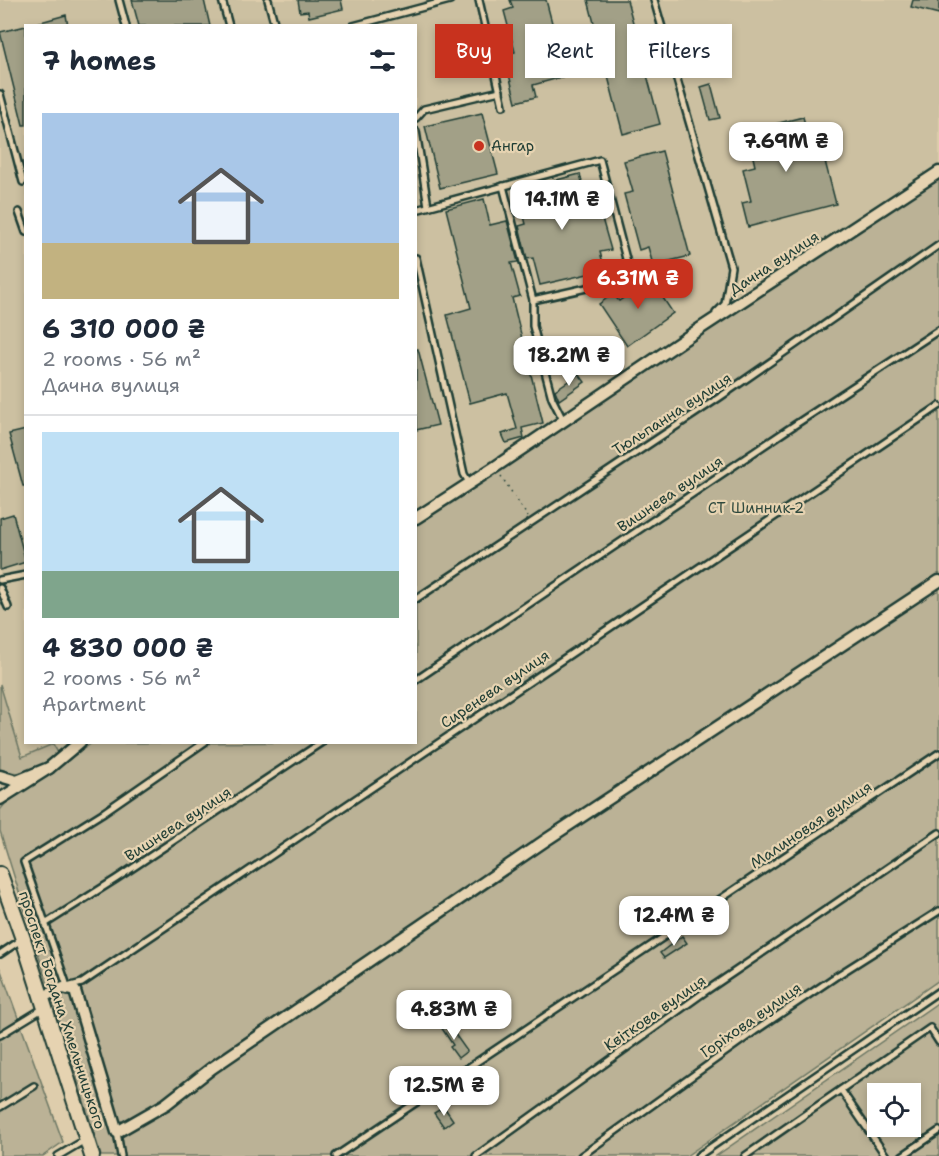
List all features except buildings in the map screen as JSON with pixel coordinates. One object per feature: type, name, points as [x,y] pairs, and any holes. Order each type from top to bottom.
[{"type":"main road","name":"проспект Богдана Хмельницького","points":[[0,874],[4,898],[23,939],[92,1156]]},
{"type":"street","name":"Дачна вулиця","points":[[417,517],[939,172]]},
{"type":"street","points":[[43,1002],[63,988],[75,991],[117,1132],[166,1104],[212,1068],[546,840],[939,581]]},
{"type":"street","points":[[0,799],[49,768],[78,744]]},
{"type":"street","points":[[0,777],[17,781],[49,768]]},
{"type":"lane","points":[[119,0],[125,24]]},
{"type":"lane","points":[[222,0],[228,24]]},
{"type":"lane","points":[[268,0],[274,24]]},
{"type":"lane","points":[[362,24],[450,0]]},
{"type":"lane","points":[[479,0],[503,106]]},
{"type":"lane","points":[[654,0],[731,267],[725,304],[701,328]]},
{"type":"lane","points":[[417,117],[424,109],[500,91]]},
{"type":"lane","points":[[0,94],[23,182]]},
{"type":"lane","points":[[417,136],[428,206]]},
{"type":"lane","points":[[417,210],[600,160],[631,278],[533,300]]},
{"type":"lane","points":[[503,186],[533,300],[533,326],[552,398],[564,421]]},
{"type":"lane","points":[[20,212],[24,225]]},
{"type":"lane","name":"Тюльпанна вулиця","points":[[417,598],[729,390],[939,245]]},
{"type":"lane","points":[[417,262],[464,474],[470,484]]},
{"type":"lane","name":"Вишнева вулиця","points":[[417,679],[939,330]]},
{"type":"lane","name":"Сиренева вулиця","points":[[63,988],[82,983],[176,921],[939,406]]},
{"type":"lane","points":[[0,580],[24,575]]},
{"type":"lane","points":[[0,588],[8,607]]},
{"type":"lane","points":[[63,988],[66,983],[24,862],[104,812],[202,744]]},
{"type":"lane","name":"Вишнева вулиця","points":[[45,924],[319,744]]},
{"type":"lane","name":"Малиновая вулиця","points":[[336,1156],[939,753]]},
{"type":"lane","name":"Квіткова вулиця","points":[[476,1156],[706,991],[939,833]]},
{"type":"lane","name":"Горіхова вулиця","points":[[581,1156],[746,1037],[939,911]]},
{"type":"lane","points":[[0,954],[23,939]]},
{"type":"lane","points":[[698,1156],[939,990]]},
{"type":"lane","points":[[0,1035],[43,1002]]},
{"type":"lane","points":[[745,1156],[930,1028],[939,1042]]},
{"type":"lane","points":[[0,1107],[34,1086]]},
{"type":"lane","points":[[841,1090],[886,1156]]},
{"type":"lane","points":[[902,1156],[939,1131]]},
{"type":"lane","points":[[117,1132],[120,1156]]},
{"type":"lane","points":[[58,1156],[87,1139]]},
{"type":"lane","points":[[756,1149],[761,1156]]},
{"type":"path","points":[[495,467],[531,521]]},
{"type":"shaded area","points":[[0,0],[939,0],[939,168],[417,519],[417,24],[24,24],[24,744],[86,744],[0,801]]},
{"type":"green space","name":"СТ Шинник-2","points":[[939,172],[939,980],[686,1156],[101,1156],[0,831],[0,810],[5,804],[91,744],[417,744],[417,522]]},
{"type":"green space","points":[[0,684],[22,757],[53,744],[60,756],[32,771],[17,773],[0,771]]},
{"type":"green space","points":[[0,968],[63,1142],[43,1156],[0,1156]]},
{"type":"green space","points":[[939,1002],[939,1156],[716,1156]]},
{"type":"place","name":"Ангар","points":[[479,146]]}]
